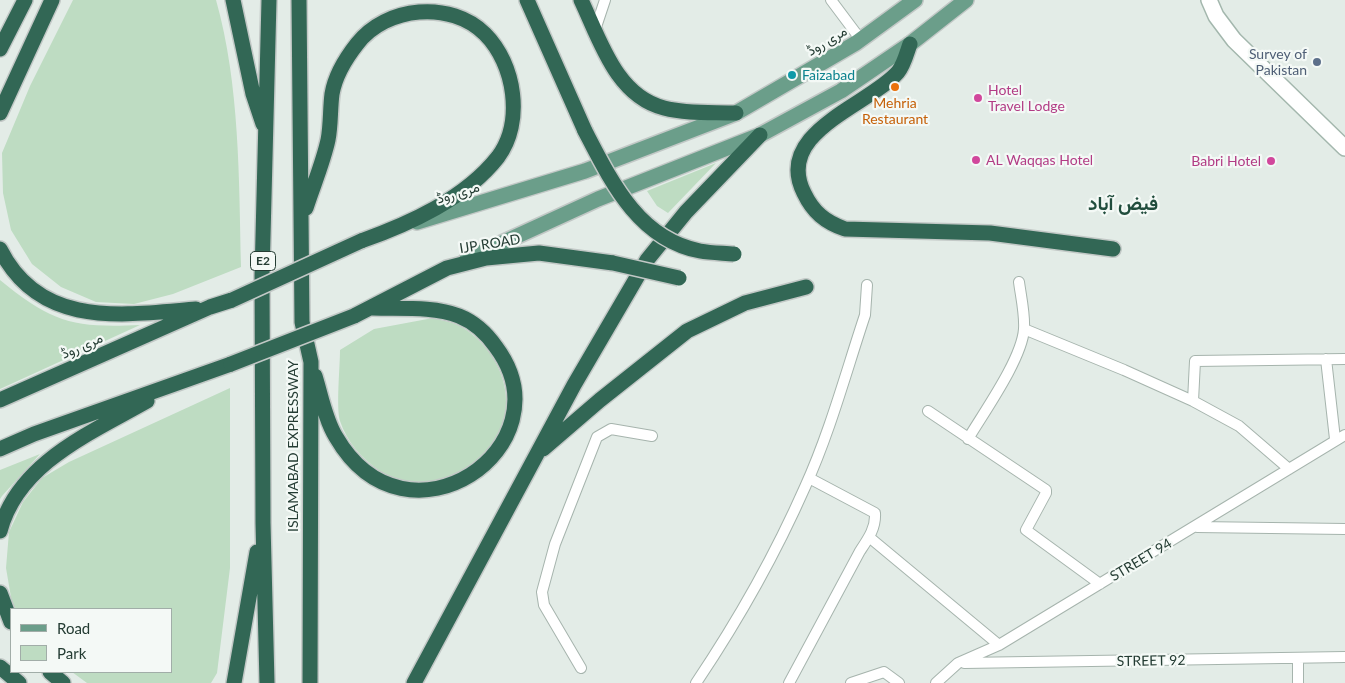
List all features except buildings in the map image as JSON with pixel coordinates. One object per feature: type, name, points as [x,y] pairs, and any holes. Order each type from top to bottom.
[{"type":"highway","points":[[0,49],[25,0]]},
{"type":"highway","points":[[0,113],[52,0]]},
{"type":"highway","points":[[233,0],[253,94],[266,135]]},
{"type":"highway","name":"E2","points":[[266,683],[262,276],[269,0]]},
{"type":"highway","name":"ISLAMABAD EXPRESSWAY","points":[[299,0],[302,322],[311,362],[310,683]]},
{"type":"highway","points":[[527,0],[584,131],[616,190],[631,210],[646,224],[687,247],[700,251],[734,254]]},
{"type":"highway","points":[[581,0],[626,88],[640,98],[664,108],[736,113]]},
{"type":"highway","points":[[302,222],[328,139],[332,93],[348,56],[368,33],[390,18],[427,10],[446,14],[469,23],[484,33],[498,49],[513,93],[513,120],[508,139],[498,156],[486,170],[456,195],[394,229]]},
{"type":"highway","points":[[910,44],[899,71],[883,85],[840,112],[810,140],[800,158],[799,176],[801,187],[813,210],[830,224],[845,229],[990,234],[1113,249]]},
{"type":"highway","points":[[414,683],[536,456],[647,260],[686,212],[760,135]]},
{"type":"highway","name":"مری روڈ","points":[[0,400],[210,307],[232,300],[361,241],[394,229]]},
{"type":"highway","points":[[0,249],[15,272],[30,287],[69,308],[119,316],[210,307]]},
{"type":"highway","name":"IJP ROAD","points":[[182,380],[232,364],[373,308],[447,268],[486,258],[539,253],[613,263],[679,278]]},
{"type":"highway","points":[[536,456],[600,400],[687,331],[744,304],[806,287]]},
{"type":"highway","points":[[311,362],[336,436],[350,456],[372,477],[398,488],[423,490],[454,485],[480,470],[497,451],[507,434],[513,411],[514,385],[508,364],[480,328],[460,316],[437,311],[373,308]]},
{"type":"highway","points":[[0,449],[34,434],[182,380]]},
{"type":"highway","points":[[0,531],[3,520],[18,493],[36,472],[64,448],[182,380]]},
{"type":"highway","points":[[234,683],[263,523]]},
{"type":"highway","points":[[0,593],[10,619]]},
{"type":"highway","points":[[0,667],[19,683]]},
{"type":"highway","points":[[51,673],[63,683]]},
{"type":"main road","name":"مری روڈ","points":[[394,229],[585,171],[736,113],[861,40],[914,0]]},
{"type":"main road","points":[[447,268],[598,199],[760,135],[841,91],[910,44],[966,0]]},
{"type":"street","points":[[595,30],[605,0]]},
{"type":"street","points":[[831,0],[861,40]]},
{"type":"street","points":[[1209,0],[1216,16],[1234,40],[1345,148]]},
{"type":"street","points":[[968,439],[1005,377],[1019,346],[1024,329],[1019,282]]},
{"type":"street","points":[[696,683],[714,656],[763,571],[809,478],[865,315],[867,285]]},
{"type":"street","points":[[1024,329],[1193,401],[1239,426],[1289,468]]},
{"type":"street","points":[[1326,359],[1340,437]]},
{"type":"street","points":[[1193,401],[1195,361],[1345,359]]},
{"type":"street","points":[[928,411],[1046,490],[1026,530],[1100,584]]},
{"type":"street","points":[[581,668],[544,605],[542,592],[555,544],[597,437],[611,429],[652,436]]},
{"type":"street","name":"STREET 94","points":[[936,683],[958,664],[1000,644],[1196,527],[1340,437]]},
{"type":"street","points":[[789,683],[860,550],[869,537],[875,520],[875,514],[809,478]]},
{"type":"street","points":[[1196,527],[1345,529]]},
{"type":"street","points":[[869,537],[1000,644]]},
{"type":"street","name":"STREET 92","points":[[958,664],[1345,657]]},
{"type":"street","points":[[1298,658],[1298,683]]},
{"type":"street","points":[[851,683],[884,672],[899,683]]},
{"type":"green space","points":[[73,0],[216,0],[230,65],[234,99],[239,166],[241,267],[173,294],[134,304],[96,302],[61,287],[32,264],[11,230],[3,193],[2,153],[30,86]]},
{"type":"green space","points":[[716,163],[668,213],[657,206],[647,191]]},
{"type":"green space","points":[[0,280],[35,306],[65,320],[98,325],[140,325],[0,389]]},
{"type":"green space","points":[[433,318],[462,327],[476,337],[488,350],[497,364],[503,379],[506,395],[506,412],[502,429],[494,445],[472,468],[442,481],[426,483],[409,482],[394,478],[373,466],[356,449],[343,429],[339,415],[338,397],[340,350],[374,329]]},
{"type":"green space","points":[[230,388],[230,568],[217,673],[211,683],[87,683],[73,673],[172,673],[172,608],[15,608],[12,603],[6,568],[9,532],[23,502],[42,478],[69,462]]},
{"type":"green space","points":[[40,454],[2,496],[0,499],[0,470]]},
{"type":"place","name":"Survey of Pakistan","points":[[1317,62]]},
{"type":"place","name":"Faizabad","points":[[792,75]]},
{"type":"place","name":"Mehria Restaurant","points":[[895,87]]},
{"type":"place","name":"Hotel Travel Lodge","points":[[978,98]]},
{"type":"place","name":"AL Waqqas Hotel","points":[[976,160]]},
{"type":"place","name":"Babri Hotel","points":[[1271,161]]},
{"type":"district","name":"فیض آباد","points":[[1123,204]]}]
